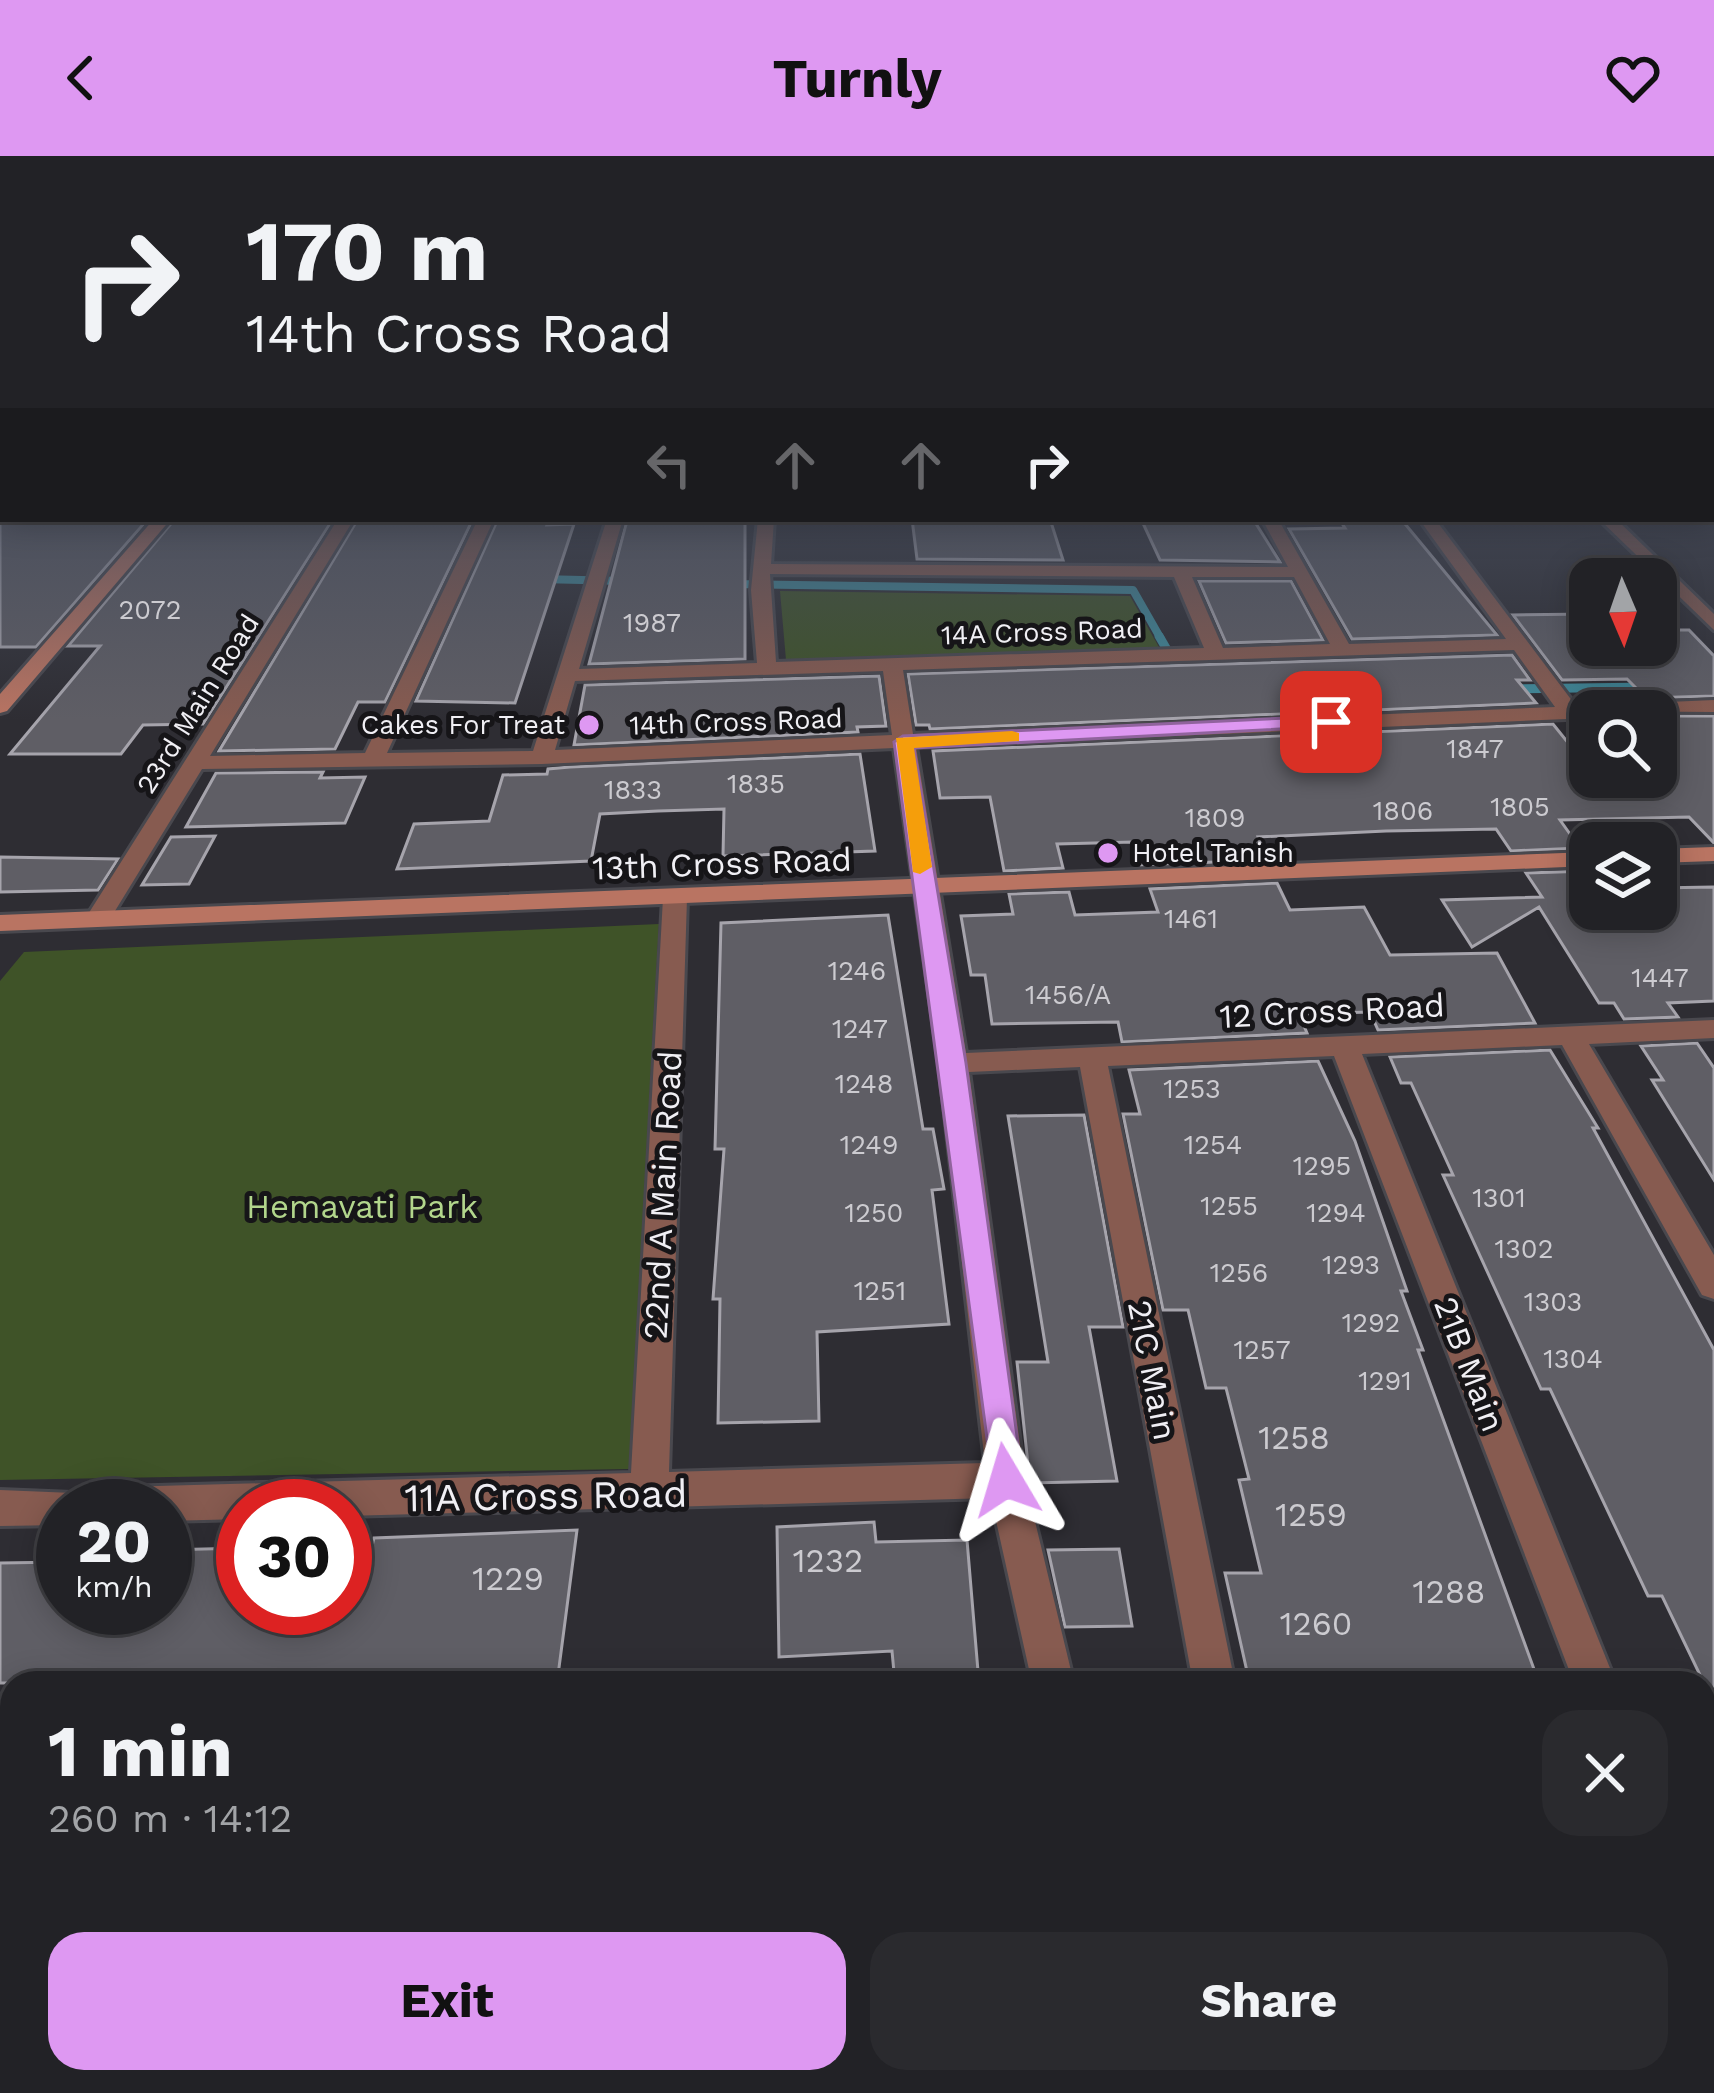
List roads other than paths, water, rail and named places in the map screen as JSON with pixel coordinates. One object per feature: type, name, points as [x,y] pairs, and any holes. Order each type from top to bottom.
[{"type":"street","points":[[0,707],[146,538]]},
{"type":"street","name":"23rd Main Road","points":[[98,919],[334,538]]},
{"type":"street","points":[[373,760],[478,538]]},
{"type":"street","points":[[542,757],[609,538]]},
{"type":"street","points":[[764,538],[761,569],[767,668]]},
{"type":"street","points":[[1281,538],[1342,650]]},
{"type":"street","points":[[1440,538],[1558,695]]},
{"type":"street","points":[[1627,538],[1714,624]]},
{"type":"street","points":[[761,569],[1300,572]]},
{"type":"street","points":[[1181,571],[1216,652]]},
{"type":"street","name":"14A Cross Road","points":[[568,675],[1518,644]]},
{"type":"street","points":[[892,664],[953,1063],[1006,1480],[1050,1671]]},
{"type":"street","name":"14th Cross Road","points":[[192,763],[542,757],[903,742],[1558,695],[1714,706]]},
{"type":"street","points":[[1677,855],[1714,854]]},
{"type":"street","name":"13th Cross Road","points":[[0,923],[1569,860]]},
{"type":"street","name":"22nd A Main Road","points":[[649,1492],[675,898]]},
{"type":"street","name":"12 Cross Road","points":[[953,1063],[1714,1029]]},
{"type":"street","points":[[1570,1035],[1714,1285]]},
{"type":"street","name":"21B Main","points":[[1345,1046],[1589,1671]]},
{"type":"street","name":"21C Main","points":[[1092,1057],[1212,1671]]},
{"type":"street","name":"11A Cross Road","points":[[192,1503],[1006,1480]]},
{"type":"street","points":[[0,1508],[36,1507]]},
{"type":"waterway","points":[[539,579],[625,581]]},
{"type":"waterway","points":[[731,584],[1133,590],[1161,639]]},
{"type":"waterway","points":[[1159,636],[1184,679]]},
{"type":"waterway","points":[[1509,689],[1649,687]]},
{"type":"place","name":"Cakes For Treat","points":[[589,725]]},
{"type":"place","name":"Hotel Tanish","points":[[1108,853]]},
{"type":"park label","name":"Hemavati Park","points":[[362,1206]]}]
